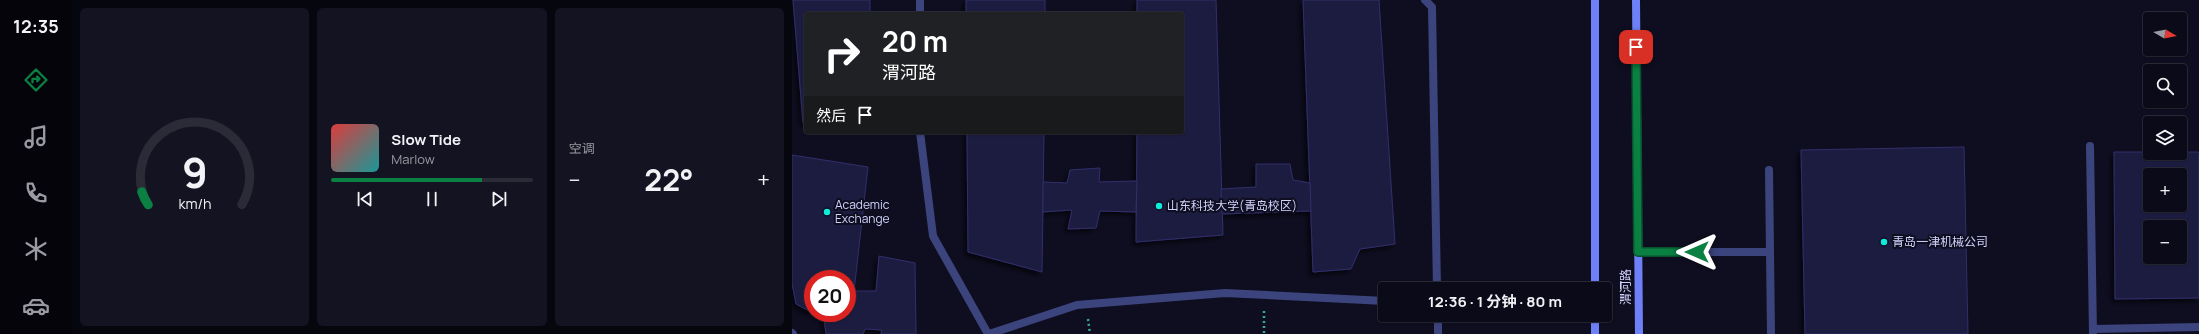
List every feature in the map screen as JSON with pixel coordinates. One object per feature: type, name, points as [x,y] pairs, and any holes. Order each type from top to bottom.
[{"type":"main road","points":[[1595,0],[1595,282]]},
{"type":"main road","name":"渭河路","points":[[1636,0],[1638,334]]},
{"type":"main road","points":[[1595,322],[1595,334]]},
{"type":"lane","points":[[920,0],[920,12]]},
{"type":"lane","points":[[1425,0],[1432,7],[1437,282]]},
{"type":"lane","points":[[920,134],[933,236],[989,334],[1077,305],[1225,293],[1378,301]]},
{"type":"lane","points":[[2090,146],[2093,332],[2199,327]]},
{"type":"lane","points":[[1769,170],[1771,334]]},
{"type":"lane","points":[[1638,252],[1770,252]]},
{"type":"lane","points":[[1438,322],[1438,334]]},
{"type":"path","points":[[1263,295],[1264,334]]},
{"type":"building","points":[[793,0],[870,0],[870,12],[804,12],[803,123]]},
{"type":"building","points":[[966,0],[1045,0],[1045,12],[966,12]]},
{"type":"building","points":[[1137,0],[1216,0],[1223,235],[1136,242],[1137,134],[1184,134],[1184,12],[1137,12]]},
{"type":"building","points":[[1303,0],[1379,0],[1395,244],[1360,249],[1351,269],[1313,272]]},
{"type":"building","points":[[967,134],[1044,134],[1042,272],[968,252]]},
{"type":"building","name":"青岛一津机械公司","points":[[1964,147],[1968,334],[1805,334],[1801,150]]},
{"type":"building","points":[[2114,152],[2143,152],[2143,160],[2187,160],[2187,152],[2199,152],[2199,298],[2115,299]]},
{"type":"building","name":"Academic Exchange","points":[[792,155],[868,167],[856,273],[856,270],[804,270],[804,308],[796,304],[792,283]]},
{"type":"building","points":[[1256,164],[1290,164],[1293,180],[1310,183],[1311,211],[1222,214],[1221,189],[1256,187]]},
{"type":"building","points":[[1100,168],[1099,182],[1137,181],[1136,212],[1100,211],[1096,228],[1068,229],[1072,210],[1043,212],[1043,182],[1067,183],[1070,170]]},
{"type":"building","name":"Academic Exchange","points":[[879,256],[915,263],[916,334],[881,334],[882,330],[865,329],[863,334],[826,334],[824,322],[856,322],[856,291],[876,291]]},
{"type":"place","name":"山东科技大学(青岛校区)","points":[[1159,206]]},
{"type":"place","name":"Academic Exchange","points":[[827,212]]},
{"type":"place","name":"青岛一津机械公司","points":[[1884,242]]},
{"type":"route","points":[[1636,47],[1638,252],[1697,252]]}]
